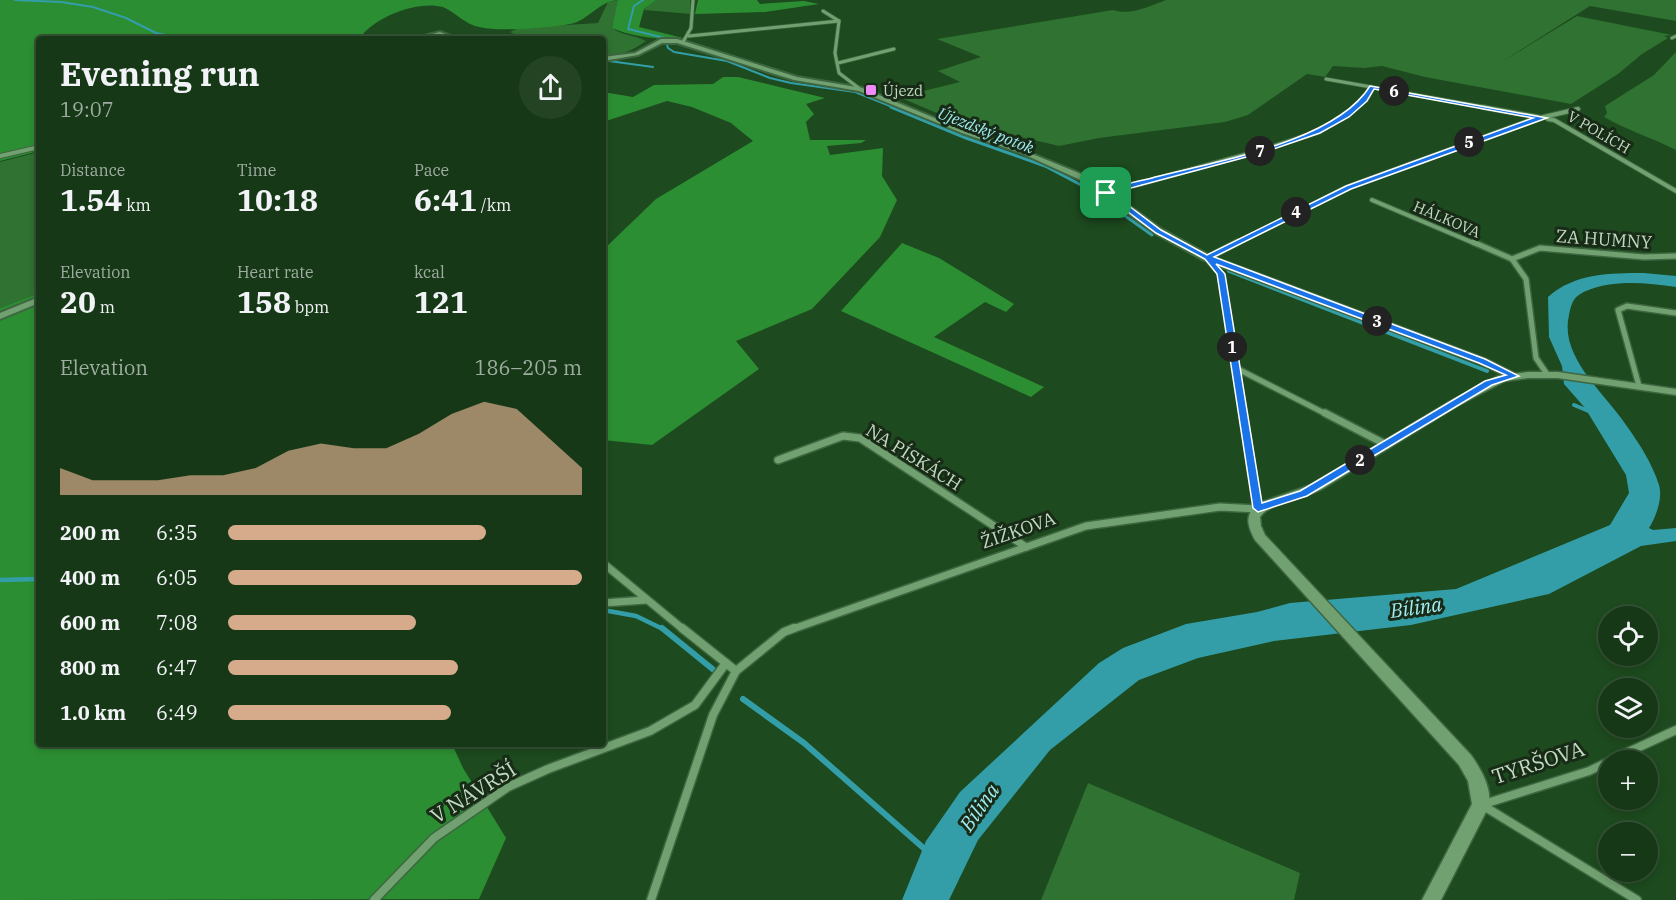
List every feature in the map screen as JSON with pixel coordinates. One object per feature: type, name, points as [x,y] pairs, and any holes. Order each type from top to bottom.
[{"type":"main road","name":"ŽIŽKOVA","points":[[1258,508],[1304,494],[1488,383],[1514,376],[1552,375],[1603,380],[1676,392]]},
{"type":"main road","points":[[1258,508],[1253,521],[1257,531],[1465,760],[1476,775],[1480,788],[1481,805]]},
{"type":"main road","name":"TYRŠOVA","points":[[1431,900],[1481,805]]},
{"type":"street","points":[[683,42],[689,36],[694,20],[693,0]]},
{"type":"street","points":[[823,10],[839,21],[835,52],[838,70],[843,78],[860,89],[1088,180],[1158,231],[1207,258],[1482,361],[1514,376]]},
{"type":"street","points":[[689,36],[839,21]]},
{"type":"street","points":[[430,36],[440,34],[450,36]]},
{"type":"street","points":[[606,59],[636,54],[661,41],[671,40],[796,79],[860,89]]},
{"type":"street","points":[[838,63],[894,49]]},
{"type":"street","name":"V POLÍCH","points":[[1326,79],[1554,120],[1676,191]]},
{"type":"street","points":[[1106,193],[1263,150],[1318,132],[1346,116],[1365,99],[1372,87]]},
{"type":"street","points":[[1207,258],[1348,187],[1531,120],[1578,109]]},
{"type":"street","points":[[0,156],[36,148]]},
{"type":"street","name":"HÁLKOVA","points":[[1372,200],[1512,259]]},
{"type":"street","name":"ZA HUMNY","points":[[1512,259],[1540,248],[1644,257],[1676,256]]},
{"type":"street","points":[[1207,258],[1221,274],[1258,508]]},
{"type":"street","points":[[1512,259],[1526,279],[1536,358],[1552,375]]},
{"type":"street","points":[[0,316],[36,301]]},
{"type":"street","points":[[1639,386],[1618,310],[1627,306],[1676,313]]},
{"type":"street","points":[[1236,368],[1387,445]]},
{"type":"street","name":"NA PÍSKÁCH","points":[[778,460],[843,436],[860,438],[1026,547]]},
{"type":"street","name":"ŽIŽKOVA","points":[[651,900],[713,715],[736,671],[784,632],[1086,526],[1220,507],[1258,508]]},
{"type":"street","points":[[606,565],[646,600],[736,671]]},
{"type":"street","points":[[606,603],[646,600]]},
{"type":"street","name":"V NÁVRŠÍ","points":[[374,900],[434,838],[507,787],[548,769],[650,731],[695,705],[726,663]]},
{"type":"street","name":"TYRŠOVA","points":[[1633,750],[1676,730]]},
{"type":"street","name":"TYRŠOVA","points":[[1481,805],[1598,767]]},
{"type":"street","points":[[1481,805],[1637,900]]},
{"type":"green space","points":[[0,0],[618,0],[605,4],[576,22],[537,28],[479,27],[443,7],[433,5],[409,8],[385,17],[362,36],[36,36],[36,152],[0,161]]},
{"type":"green space","points":[[618,0],[656,0],[644,9],[639,27],[683,38],[647,37],[628,34],[612,28]]},
{"type":"green space","points":[[619,0],[612,28],[620,33],[646,41],[621,54],[606,56],[606,36],[518,36],[510,32],[519,28],[598,23],[608,2]]},
{"type":"green space","points":[[656,0],[690,0],[691,14],[644,10]]},
{"type":"green space","points":[[698,0],[757,0],[760,4],[804,1],[819,4],[765,12],[695,14]]},
{"type":"green space","points":[[1166,0],[1676,0],[1676,21],[1590,6],[1500,63],[1577,16],[1672,35],[1664,36],[1668,38],[1571,104],[1425,77],[1382,66],[1364,68],[1333,66],[1325,77],[1307,74],[1248,115],[1225,122],[1099,138],[1059,146],[958,122],[899,97],[960,82],[938,71],[981,57],[937,39],[1113,10],[1133,11]]},
{"type":"green space","points":[[1676,52],[1676,150],[1604,117],[1607,113],[1605,106],[1654,75]]},
{"type":"green space","points":[[723,77],[738,77],[825,98],[806,104],[814,114],[806,122],[810,140],[866,140],[861,143],[827,146],[830,155],[883,148],[882,176],[897,200],[880,237],[812,309],[736,341],[759,369],[652,445],[606,440],[606,247],[656,199],[753,141],[731,123],[692,107],[667,101],[606,121],[606,92],[633,97],[654,85],[713,84]]},
{"type":"green space","points":[[36,153],[36,294],[0,308],[0,162]]},
{"type":"green space","points":[[902,243],[939,258],[1014,304],[1006,312],[985,302],[934,337],[1044,387],[1031,397],[841,311]]},
{"type":"green space","points":[[36,294],[36,747],[453,747],[463,768],[506,838],[479,899],[0,900],[0,308]]},
{"type":"green space","points":[[1088,783],[1300,873],[1294,900],[1041,900]]},
{"type":"water","name":"Bílina","points":[[1644,273],[1676,276],[1676,287],[1619,283],[1586,291],[1578,295],[1572,303],[1568,330],[1577,360],[1636,439],[1656,477],[1660,490],[1659,501],[1649,528],[1653,530],[1676,528],[1676,541],[1641,546],[1549,594],[1411,625],[1274,641],[1198,658],[1139,680],[1050,750],[978,840],[949,900],[902,900],[926,841],[960,792],[1099,663],[1123,648],[1186,624],[1257,612],[1290,603],[1456,589],[1610,525],[1629,493],[1626,475],[1585,408],[1564,384],[1562,366],[1549,337],[1548,297],[1570,283],[1593,276]]},
{"type":"waterway","points":[[15,0],[61,2],[93,7],[126,18],[156,33],[170,36]]},
{"type":"waterway","name":"Újezdský potok","points":[[643,0],[634,6],[628,29],[665,38],[668,48],[674,52],[727,61],[770,78],[791,83],[855,92],[895,108]]},
{"type":"waterway","points":[[609,61],[653,67]]},
{"type":"waterway","name":"Újezdský potok","points":[[891,107],[966,138],[1045,166],[1083,186],[1152,235]]},
{"type":"waterway","name":"Újezdský potok","points":[[1229,271],[1487,371]]},
{"type":"waterway","name":"Újezdský potok","points":[[1574,405],[1591,412]]},
{"type":"waterway","points":[[0,580],[36,579]]},
{"type":"waterway","points":[[606,611],[636,616],[664,629]]},
{"type":"waterway","points":[[664,629],[715,671]]},
{"type":"waterway","points":[[743,699],[804,743],[928,852]]},
{"type":"place","name":"Újezd","points":[[871,90]]},
{"type":"route","points":[[1106,193],[1158,231],[1207,258],[1221,274],[1258,508],[1304,494],[1488,383],[1514,376],[1482,361],[1207,258],[1348,187],[1531,120],[1544,118],[1372,87],[1365,99],[1346,116],[1318,132],[1263,150],[1106,193]]}]
